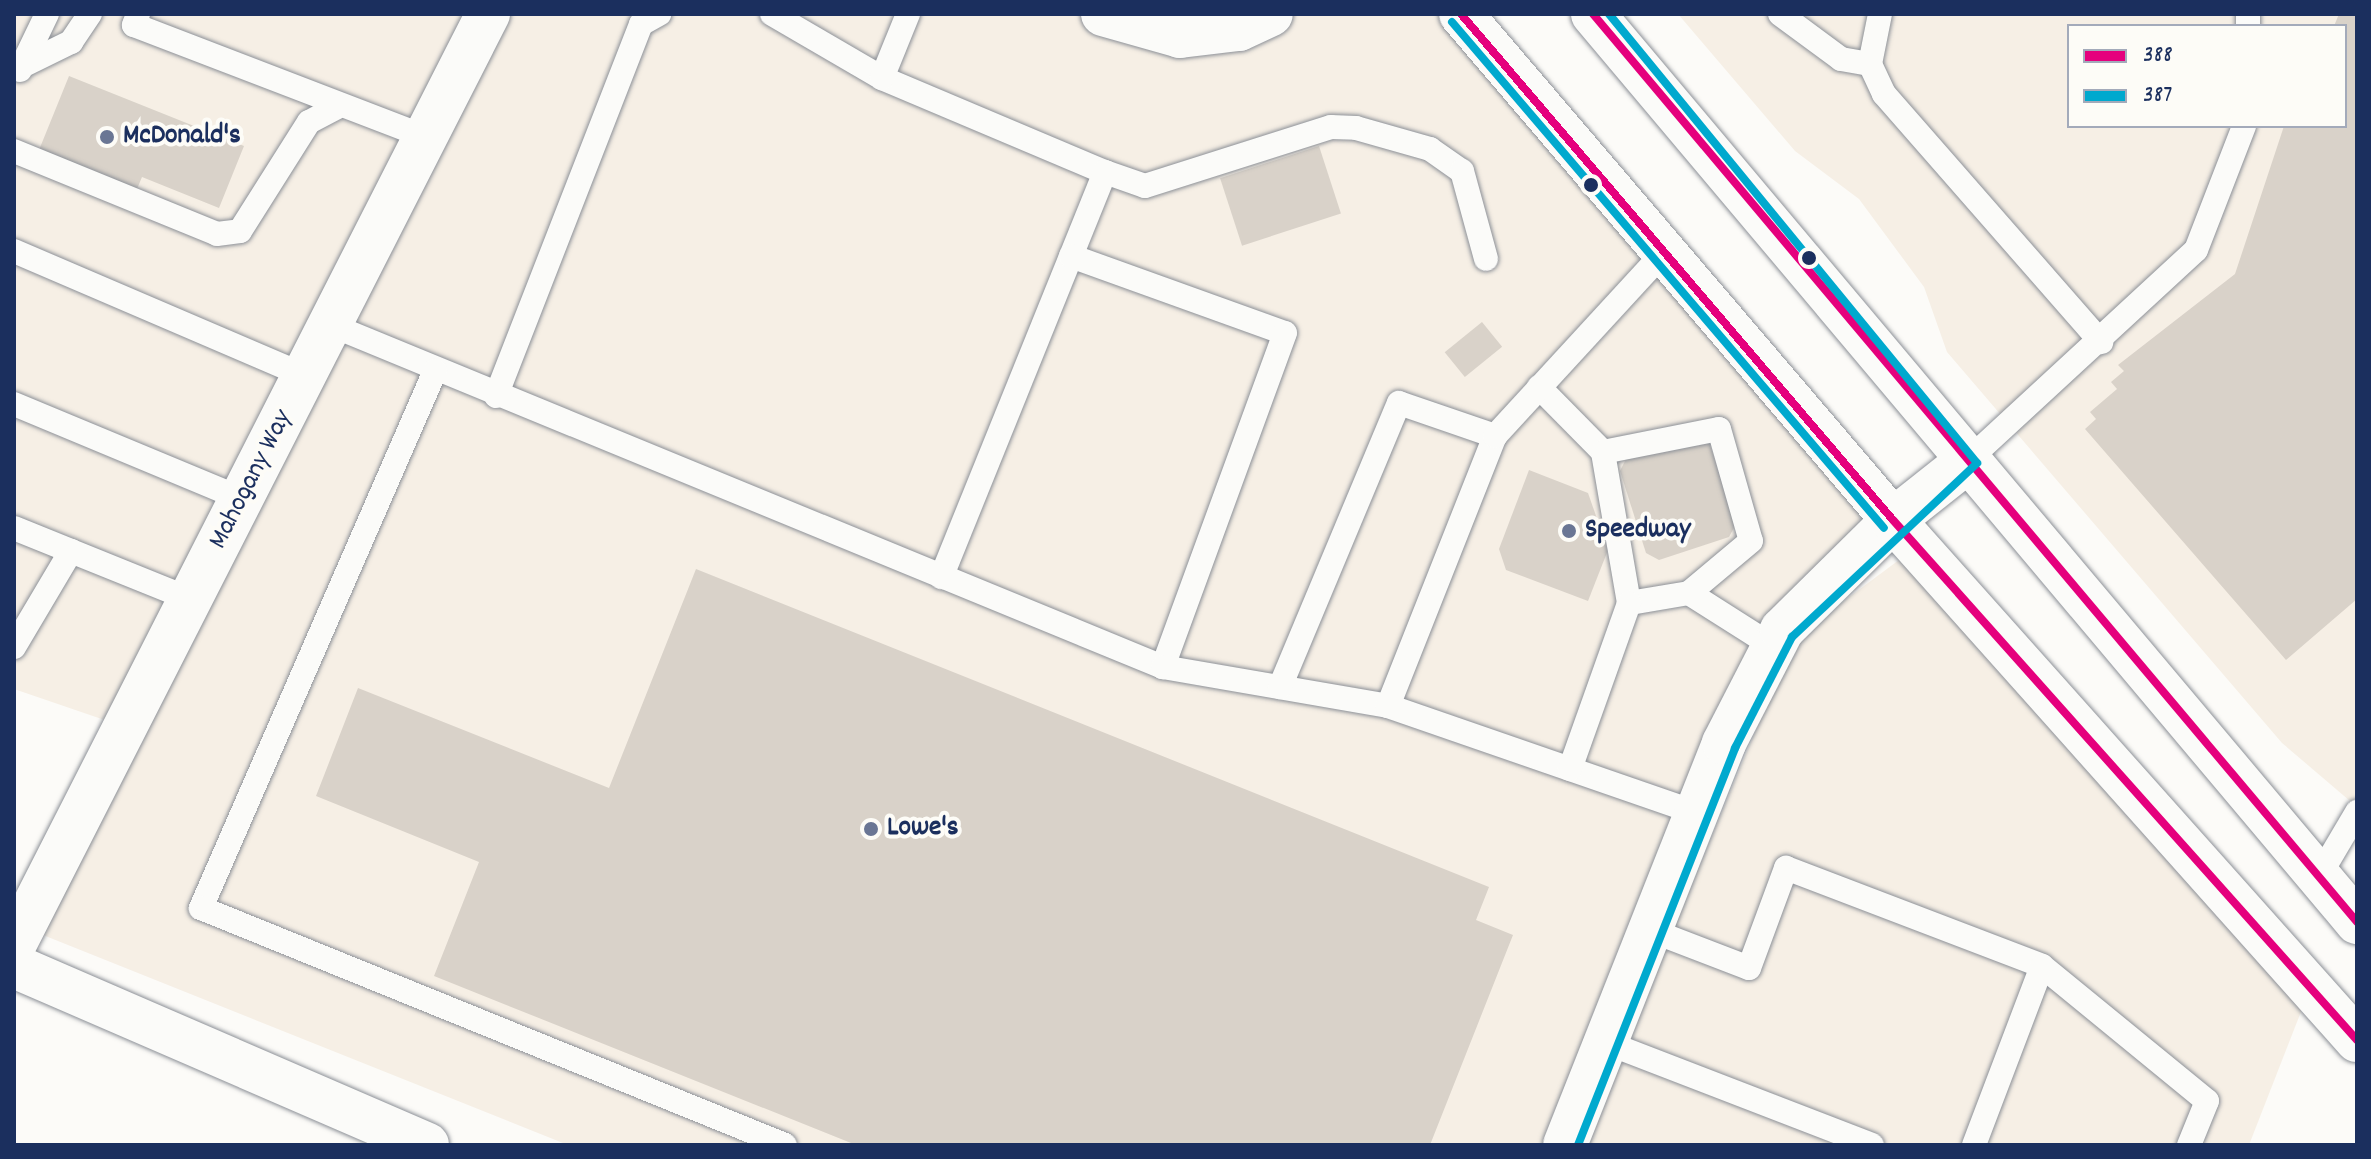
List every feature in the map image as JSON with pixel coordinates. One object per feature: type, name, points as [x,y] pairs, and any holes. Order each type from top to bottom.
[{"type":"main road","points":[[1103,14],[1180,36],[1239,29],[1271,14]]},
{"type":"main road","points":[[1461,14],[1893,520],[2357,1040]]},
{"type":"main road","points":[[1593,14],[1965,463],[2357,922]]},
{"type":"main road","name":"Mahogany Way","points":[[14,945],[331,325],[485,15]]},
{"type":"main road","points":[[1565,1145],[1697,813],[1774,647],[1893,520],[1965,463]]},
{"type":"main road","points":[[14,966],[427,1145]]},
{"type":"lane","points":[[18,74],[47,14]]},
{"type":"lane","points":[[18,74],[71,42],[90,14]]},
{"type":"lane","points":[[138,14],[134,25],[426,137]]},
{"type":"lane","points":[[496,396],[641,24],[659,14]]},
{"type":"lane","points":[[772,14],[882,78],[1145,186],[1331,127],[1356,128],[1430,149],[1462,171],[1486,259]]},
{"type":"lane","points":[[882,78],[908,14]]},
{"type":"lane","points":[[1780,14],[1841,59],[1870,64]]},
{"type":"lane","points":[[1880,14],[1870,64],[1884,94],[2101,342]]},
{"type":"lane","points":[[14,151],[217,234],[240,231],[309,122],[339,106]]},
{"type":"lane","points":[[1965,463],[2101,342],[2196,250],[2243,128]]},
{"type":"lane","points":[[941,577],[1105,172]]},
{"type":"lane","points":[[14,251],[305,376]]},
{"type":"lane","points":[[1388,706],[1495,436],[1664,252]]},
{"type":"lane","points":[[1071,256],[1285,333],[1163,667]]},
{"type":"lane","points":[[331,325],[435,371],[1163,667],[1388,706],[1697,813]]},
{"type":"lane","points":[[435,371],[201,908],[785,1145]]},
{"type":"lane","points":[[1539,387],[1603,452],[1629,603],[1570,769]]},
{"type":"lane","points":[[1280,687],[1399,403],[1495,436]]},
{"type":"lane","points":[[14,404],[242,499]]},
{"type":"lane","points":[[1603,452],[1719,429],[1751,541],[1689,593],[1629,603]]},
{"type":"lane","points":[[14,528],[190,599]]},
{"type":"lane","points":[[14,647],[71,551]]},
{"type":"lane","points":[[1689,593],[1774,647]]},
{"type":"lane","points":[[2318,878],[2357,812]]},
{"type":"lane","points":[[1650,930],[1749,968],[1786,868],[2042,966],[2207,1101],[2189,1145]]},
{"type":"lane","points":[[1974,1145],[2042,966]]},
{"type":"lane","points":[[1605,1042],[1872,1145]]},
{"type":"shaded area","points":[[14,14],[1460,14],[1893,520],[1782,630],[1565,1145],[568,1145],[23,927],[125,727],[14,689]]},
{"type":"shaded area","points":[[1678,14],[2357,14],[2357,807],[2282,743],[1947,352],[1924,287],[1859,199],[1795,151]]},
{"type":"shaded area","points":[[1903,557],[2304,1004],[2249,1145],[1584,1145],[1794,638]]},
{"type":"building","points":[[2339,14],[2357,14],[2357,599],[2286,660],[2085,429],[2096,419],[2090,412],[2117,389],[2111,382],[2124,371],[2118,365],[2235,274],[2283,128],[2347,128],[2347,24],[2335,24]]},
{"type":"building","points":[[69,76],[244,146],[219,208],[142,177],[137,189],[39,150]]},
{"type":"building","points":[[1319,146],[1341,214],[1242,246],[1220,178]]},
{"type":"building","points":[[1482,322],[1502,347],[1465,377],[1445,352]]},
{"type":"building","points":[[1709,442],[1736,524],[1729,537],[1659,560],[1646,553],[1620,471],[1626,459]]},
{"type":"building","points":[[1529,470],[1588,493],[1608,550],[1588,601],[1506,570],[1499,549]]},
{"type":"building","name":"Lowe's","points":[[696,569],[1489,887],[1476,920],[1513,935],[1430,1145],[856,1145],[434,976],[479,862],[316,796],[358,688],[609,788]]},
{"type":"transit line","name":"388","points":[[1461,14],[1893,520],[2357,1040]]},
{"type":"transit line","name":"388","points":[[1593,14],[2357,922]]},
{"type":"transit line","name":"387","points":[[1578,1145],[1735,748],[1792,637],[1977,463],[1609,14]]},
{"type":"transit line","name":"387","points":[[1452,22],[1884,528]]},
{"type":"place","name":"McDonald's","points":[[107,137]]},
{"type":"place","name":"Speedway","points":[[1569,531]]},
{"type":"place","name":"Lowe's","points":[[871,829]]}]
